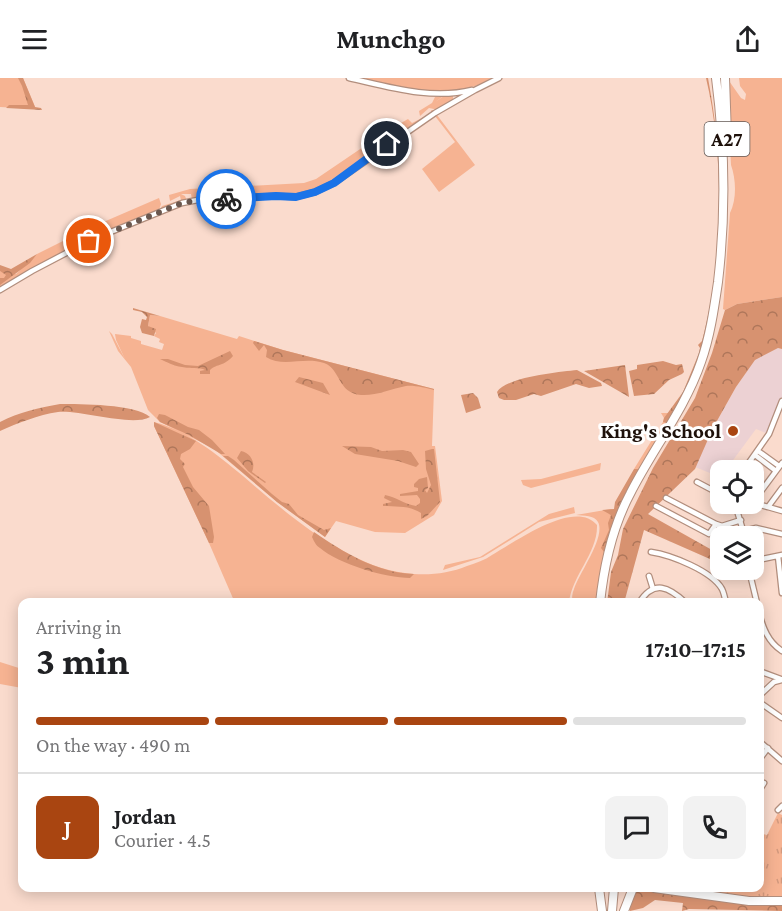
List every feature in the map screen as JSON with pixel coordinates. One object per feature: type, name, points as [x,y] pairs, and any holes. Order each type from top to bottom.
[{"type":"highway","name":"A27","points":[[711,78],[723,154]]},
{"type":"highway","name":"A27","points":[[602,598],[603,574],[610,546],[628,496],[678,408],[701,362],[711,326],[722,248],[723,154],[718,78]]},
{"type":"highway","name":"A27","points":[[718,78],[727,136]]},
{"type":"highway","name":"A27","points":[[603,598],[621,526],[637,490],[693,391],[705,364],[715,327],[728,223],[725,78]]},
{"type":"highway","points":[[600,892],[602,911]]},
{"type":"highway","points":[[614,911],[616,892]]},
{"type":"highway","points":[[624,911],[630,892]]},
{"type":"highway","points":[[683,892],[749,901],[782,902]]},
{"type":"street","points":[[349,78],[428,94],[454,94],[475,90]]},
{"type":"street","points":[[0,290],[91,240],[182,203],[204,199],[296,197],[315,192],[334,183],[403,134],[475,90],[500,78]]},
{"type":"street","points":[[454,94],[454,103]]},
{"type":"street","points":[[752,460],[769,434],[782,401]]},
{"type":"street","points":[[757,453],[779,468],[764,487]]},
{"type":"street","points":[[697,482],[710,489]]},
{"type":"street","points":[[768,507],[782,488]]},
{"type":"street","points":[[666,498],[723,526],[741,520]]},
{"type":"street","points":[[656,506],[709,534],[717,524]]},
{"type":"street","points":[[764,506],[782,511]]},
{"type":"street","points":[[739,514],[743,526]]},
{"type":"street","points":[[764,530],[782,534]]},
{"type":"street","points":[[651,552],[671,557],[706,574],[717,582],[725,598]]},
{"type":"street","points":[[764,559],[780,556],[782,591]]},
{"type":"street","points":[[649,576],[653,589]]},
{"type":"street","points":[[751,580],[756,598]]},
{"type":"street","points":[[642,598],[646,593],[661,587],[670,589],[680,598]]},
{"type":"street","points":[[764,628],[771,641],[782,651]]},
{"type":"street","points":[[765,674],[782,680]]},
{"type":"street","points":[[765,674],[769,687]]},
{"type":"street","points":[[764,692],[774,682],[782,680]]},
{"type":"street","points":[[764,705],[782,718]]},
{"type":"street","points":[[764,745],[782,761]]},
{"type":"street","points":[[764,753],[768,748]]},
{"type":"shaded area","points":[[778,348],[782,349],[782,397],[766,433],[756,429],[733,460],[710,460],[710,473],[695,467],[713,428],[755,359]]},
{"type":"green space","points":[[0,78],[23,78],[36,109],[0,107]]},
{"type":"green space","points":[[18,78],[23,78],[35,107],[42,110],[6,108],[9,105],[28,105]]},
{"type":"green space","points":[[359,78],[495,78],[461,89],[428,91]]},
{"type":"green space","points":[[706,78],[708,78],[716,129],[719,173]]},
{"type":"green space","points":[[727,78],[741,98],[745,100],[746,94],[740,86],[739,78],[782,78],[782,297],[737,304],[725,310],[723,309],[730,213],[735,189],[731,165]]},
{"type":"green space","points":[[444,96],[453,96],[453,101],[439,110],[429,108],[420,116],[419,111],[432,103],[435,97],[442,97],[435,102]]},
{"type":"green space","points":[[431,110],[434,111],[433,114],[324,187],[298,195],[192,200],[191,194],[181,194],[187,201],[161,208],[181,200],[180,196],[170,201],[169,195],[190,189],[304,183],[316,179],[400,122],[408,119],[412,123],[432,113]]},
{"type":"green space","points":[[437,115],[475,165],[439,192],[422,169],[455,142],[435,116]]},
{"type":"green space","points":[[719,178],[720,202],[718,237]]},
{"type":"green space","points":[[159,198],[161,204],[159,210],[0,289],[0,271],[16,274],[37,254]]},
{"type":"green space","points":[[717,252],[710,316],[703,344],[681,398],[667,423],[663,422],[683,392],[699,353],[698,345],[702,341],[709,311]]},
{"type":"green space","points":[[37,254],[30,263],[0,285],[0,278],[6,275],[0,271],[0,265],[11,269]]},
{"type":"green space","points":[[782,297],[782,349],[778,348],[755,360],[736,387],[713,428],[695,469],[648,514],[710,549],[710,559],[644,530],[625,598],[608,598],[611,572],[618,555],[623,529],[653,468],[695,398],[725,310],[737,304]]},
{"type":"green space","points":[[133,308],[160,316],[150,315],[148,326],[156,329],[154,336],[142,333],[140,327],[142,319],[146,320],[147,317]]},
{"type":"green space","points":[[150,315],[237,339],[239,336],[283,350],[434,389],[432,446],[435,446],[442,501],[434,515],[405,533],[375,532],[336,521],[325,537],[277,502],[213,448],[160,422],[148,410],[131,367],[118,351],[109,331],[125,359],[115,334],[131,336],[141,341],[141,344],[162,350],[164,344],[159,342],[160,339],[154,336],[156,333],[148,326]]},
{"type":"green space","points":[[254,341],[434,390],[409,386],[372,394],[353,393],[343,386],[334,370],[324,363],[273,360],[266,357],[267,350],[264,345],[259,351]]},
{"type":"green space","points":[[230,351],[233,356],[210,370],[210,374],[200,374],[200,371],[205,370],[173,365],[160,359],[198,366]]},
{"type":"green space","points":[[663,361],[676,365],[682,364],[684,372],[669,380],[654,394],[634,396],[629,371],[637,369],[637,365]]},
{"type":"green space","points":[[625,365],[629,397],[584,371]]},
{"type":"green space","points":[[577,370],[601,383],[602,386],[589,388],[576,384],[541,396],[534,394],[516,400],[499,398],[497,392],[502,387],[522,379]]},
{"type":"green space","points":[[299,377],[323,383],[330,395],[295,382]]},
{"type":"green space","points":[[473,393],[478,398],[481,408],[466,413],[461,395]]},
{"type":"green space","points":[[60,404],[121,407],[133,409],[150,417],[131,420],[58,412],[43,415],[0,431],[0,422],[29,411]]},
{"type":"green space","points":[[661,413],[674,413],[639,469],[634,469],[663,422],[664,418]]},
{"type":"green space","points":[[159,414],[199,430],[225,454],[160,422],[157,418]]},
{"type":"green space","points":[[154,422],[167,426],[202,444],[318,536],[361,560],[383,568],[420,574],[452,571],[477,563],[545,525],[575,516],[587,518],[597,525],[596,535],[570,598],[233,598]]},
{"type":"green space","points":[[154,422],[196,441],[190,449],[181,454],[180,459],[185,464],[183,467],[193,487],[209,506],[213,543],[209,543]]},
{"type":"green space","points":[[342,446],[371,447],[382,451],[403,450],[411,452],[419,464],[416,467],[398,461],[355,454]]},
{"type":"green space","points":[[434,449],[440,502],[421,519],[421,513],[412,509],[383,506],[383,504],[392,502],[384,498],[385,495],[416,506],[420,503],[417,495],[400,496],[400,494],[418,491],[414,484],[419,479],[427,477],[428,488],[425,490],[427,493],[431,485],[426,469],[425,451]]},
{"type":"green space","points":[[241,451],[250,456],[253,462],[252,472],[265,483],[248,471],[237,458]]},
{"type":"green space","points":[[223,456],[234,460],[282,502],[289,504],[298,515],[324,530],[331,528],[325,537],[277,502]]},
{"type":"green space","points":[[601,463],[600,470],[531,488],[523,485],[521,480],[541,479]]},
{"type":"green space","points":[[634,469],[639,469],[619,512],[601,568],[604,552],[601,548],[609,530],[608,523],[611,515],[602,510],[614,509],[615,502]]},
{"type":"green space","points":[[574,507],[575,513],[539,522],[483,557],[443,570],[445,565],[480,557],[549,514]]},
{"type":"green space","points":[[611,509],[619,512],[601,568],[597,598],[572,598],[573,591],[595,546],[599,529],[598,522],[594,518],[576,515]]},
{"type":"green space","points":[[314,532],[349,554],[374,566],[414,574],[410,578],[400,577],[350,565],[317,546],[312,537]]},
{"type":"green space","points":[[0,662],[18,668],[18,687],[0,684]]},
{"type":"green space","points":[[778,813],[782,815],[782,899],[747,898],[701,892],[764,892],[764,834],[767,835]]},
{"type":"green space","points":[[660,892],[680,896],[782,904],[782,911],[689,909],[682,911],[683,903],[655,900],[643,908],[630,911],[634,893]]},
{"type":"way so far","points":[[89,241],[182,203],[204,199],[226,199]]},
{"type":"place","name":"King's School","points":[[733,431]]},
{"type":"route","points":[[226,199],[296,197],[315,192],[334,183],[387,144]]}]
